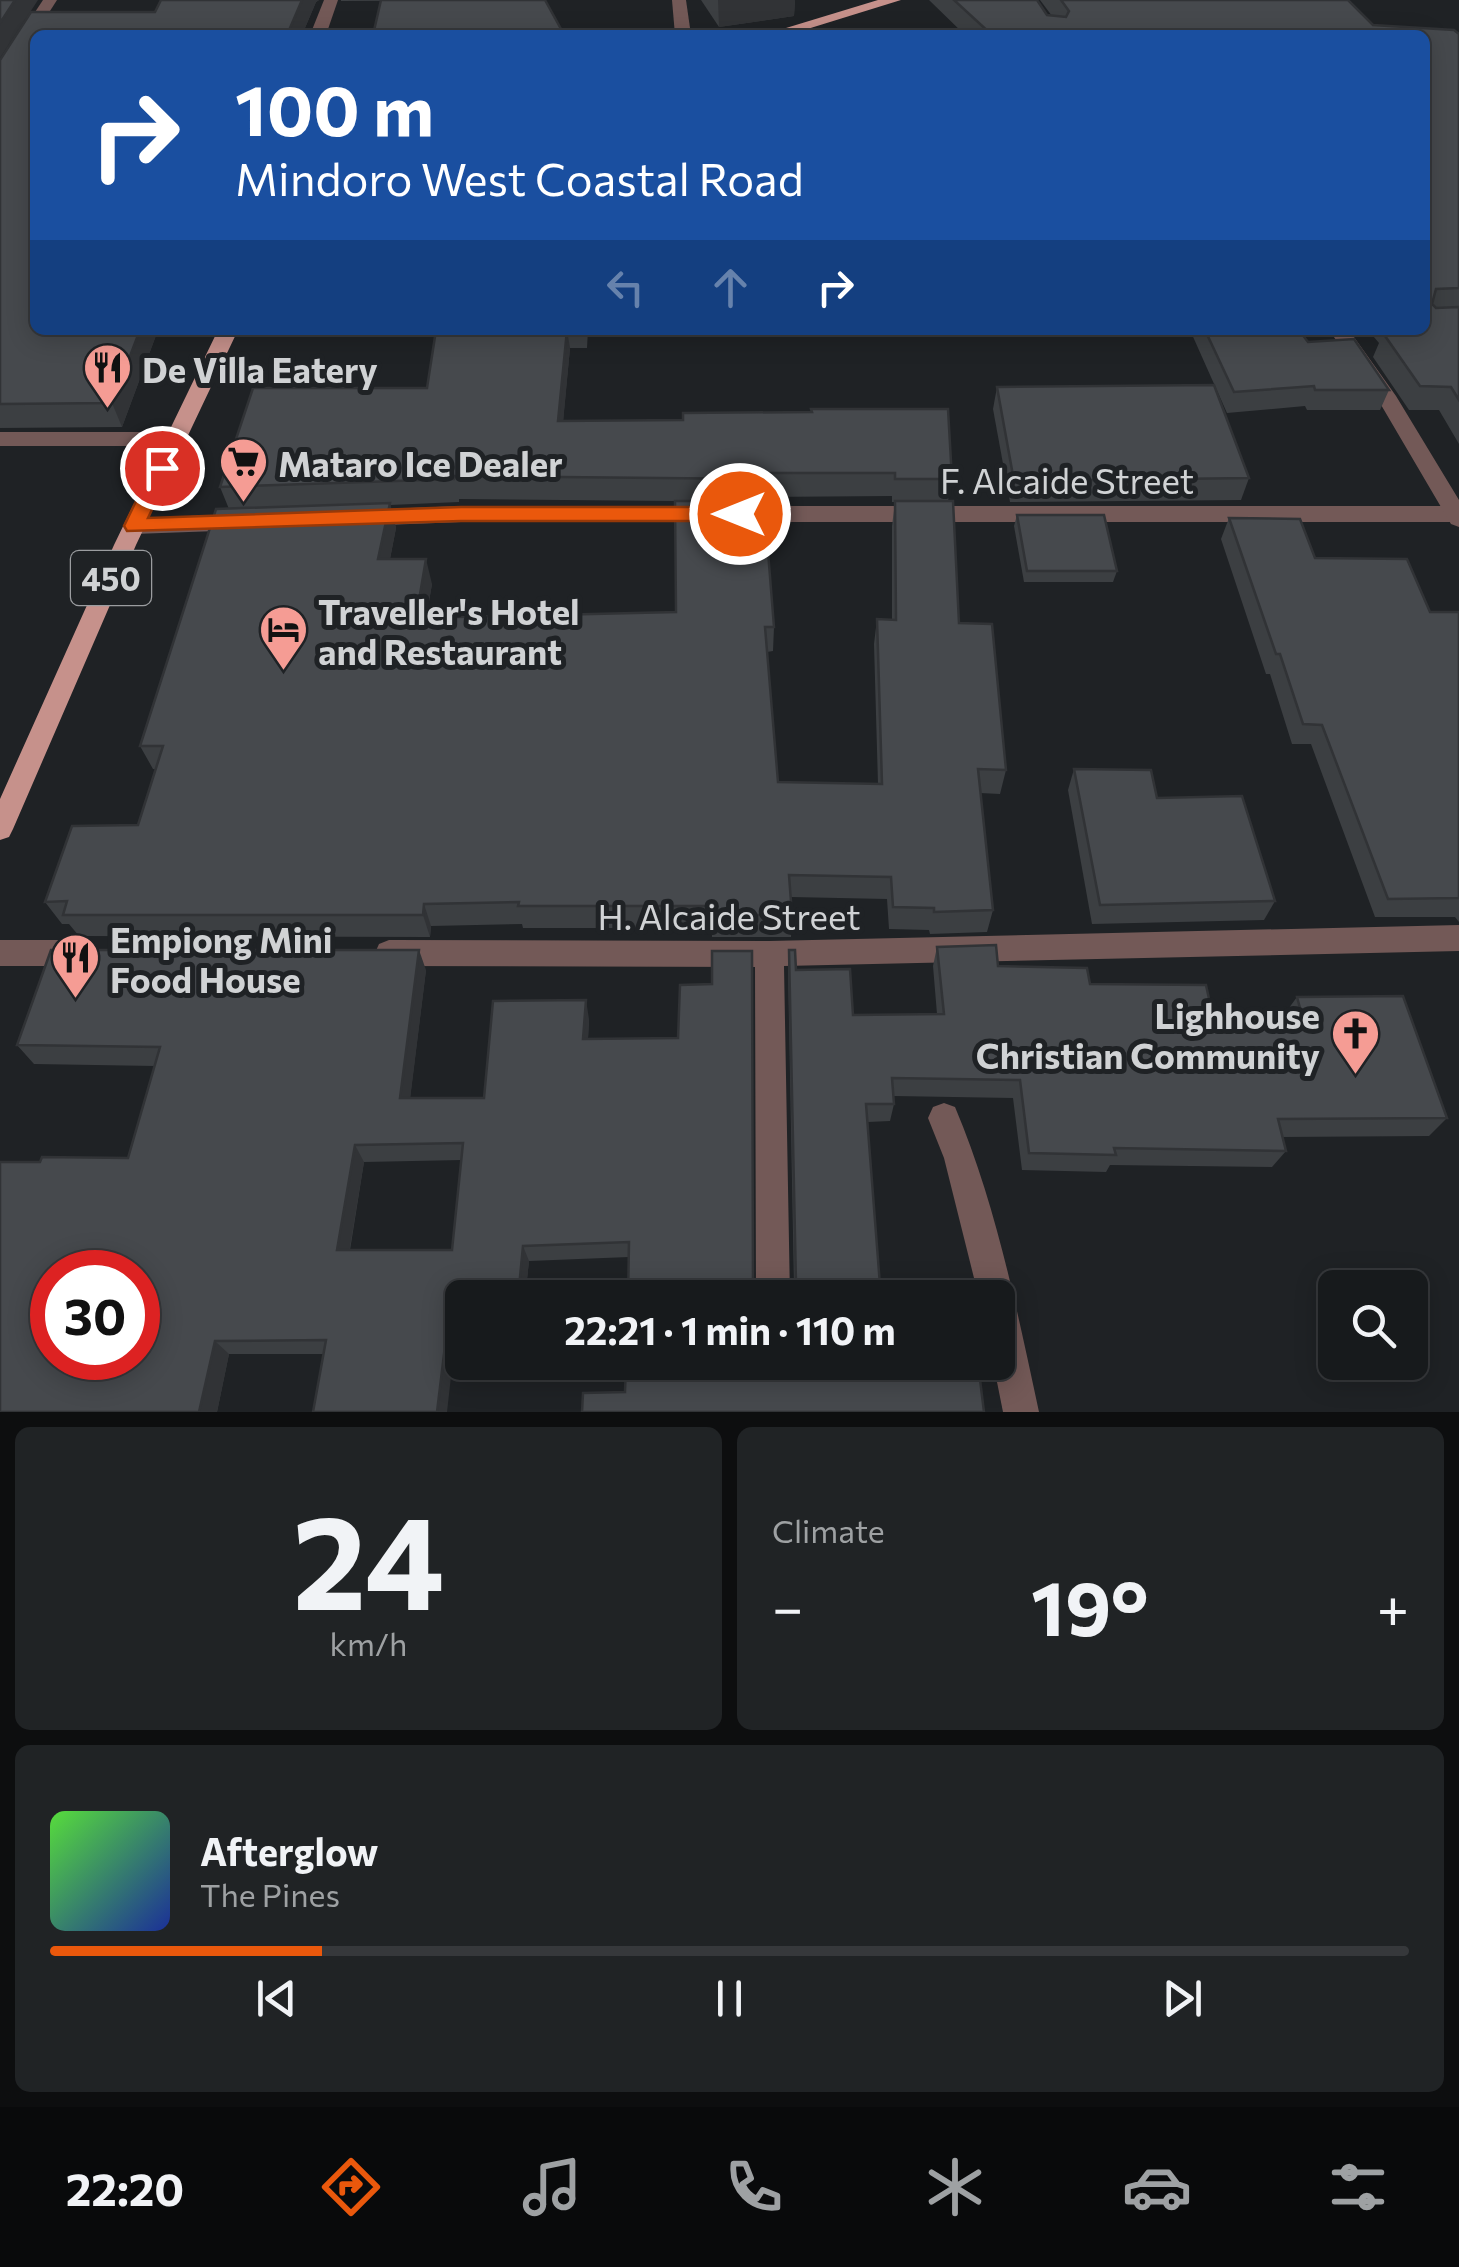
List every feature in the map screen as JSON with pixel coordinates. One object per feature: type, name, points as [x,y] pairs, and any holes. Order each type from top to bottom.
[{"type":"main road","points":[[789,30],[894,0]]},
{"type":"main road","name":"450","points":[[0,829],[134,526],[226,335]]},
{"type":"street","points":[[31,30],[50,0]]},
{"type":"street","points":[[320,30],[331,0]]},
{"type":"street","points":[[679,0],[682,30]]},
{"type":"street","points":[[0,77],[30,31]]},
{"type":"street","points":[[1343,335],[1386,396],[1458,516]]},
{"type":"street","points":[[0,439],[175,438]]},
{"type":"street","name":"F. Alcaide Street","points":[[326,519],[461,514],[1458,516]]},
{"type":"street","points":[[134,526],[269,521]]},
{"type":"street","name":"H. Alcaide Street","points":[[355,954],[769,954],[1459,938]]},
{"type":"street","points":[[0,953],[118,954]]},
{"type":"street","points":[[769,954],[773,1280]]},
{"type":"street","points":[[944,1118],[960,1158],[992,1280]]},
{"type":"street","points":[[1013,1380],[1020,1412]]},
{"type":"building","points":[[0,0],[15,0],[0,23]]},
{"type":"building","points":[[161,0],[302,0],[289,30],[30,30],[30,335],[138,335],[112,403],[0,404],[0,60],[31,12],[155,12]]},
{"type":"building","points":[[381,0],[545,0],[561,29],[554,30],[374,30]]},
{"type":"building","points":[[954,0],[1037,0],[1047,15],[1066,17],[1069,11],[1061,0],[1348,0],[1373,25],[1454,30],[1459,34],[1459,288],[1436,289],[1432,304],[1436,308],[1459,307],[1459,400],[1451,387],[1420,386],[1384,335],[1430,335],[1430,30],[987,30]]},
{"type":"building","points":[[435,335],[567,335],[558,421],[683,420],[683,413],[812,412],[811,409],[948,409],[952,479],[895,479],[895,473],[762,473],[762,479],[455,476],[220,487],[253,388],[427,388]]},
{"type":"building","points":[[1207,335],[1303,335],[1308,342],[1354,339],[1389,390],[1315,390],[1314,386],[1234,392]]},
{"type":"building","points":[[1214,385],[1249,478],[1014,481],[997,387]]},
{"type":"building","points":[[675,501],[764,501],[774,627],[765,627],[778,782],[882,784],[877,619],[896,620],[895,501],[953,501],[959,623],[992,624],[1006,770],[978,769],[993,910],[934,912],[934,908],[893,907],[891,877],[789,875],[792,915],[712,915],[712,906],[518,906],[519,902],[424,904],[423,915],[63,915],[67,901],[45,902],[72,826],[138,825],[163,746],[140,746],[216,509],[390,503],[378,559],[426,559],[416,618],[676,612]]},
{"type":"building","points":[[1017,515],[1104,515],[1117,571],[1027,571]]},
{"type":"building","points":[[1229,518],[1300,519],[1315,558],[1407,559],[1430,612],[1459,612],[1459,898],[1388,899],[1322,725],[1303,724]]},
{"type":"building","points":[[1074,769],[1151,770],[1157,798],[1242,796],[1275,901],[1100,905]]},
{"type":"building","points":[[996,945],[998,966],[1087,968],[1090,984],[1206,985],[1213,1017],[1303,1019],[1297,997],[1403,996],[1447,1118],[1278,1119],[1286,1151],[1114,1148],[1116,1155],[1029,1153],[1020,1080],[892,1078],[894,1104],[866,1104],[880,1280],[796,1280],[789,950],[795,950],[796,970],[850,969],[853,1015],[944,1014],[937,947]]},
{"type":"building","points":[[51,950],[419,950],[400,1098],[484,1098],[493,1001],[586,1000],[583,1039],[678,1038],[680,985],[712,984],[712,951],[752,951],[753,1280],[628,1280],[629,1242],[523,1246],[520,1280],[445,1280],[445,1346],[437,1412],[313,1412],[326,1340],[215,1341],[199,1412],[0,1412],[0,1162],[40,1162],[42,1157],[128,1158],[160,1047],[17,1045]],"holes":[[[463,1143],[452,1250],[337,1250],[355,1145]]]},
{"type":"building","points":[[625,1380],[980,1380],[984,1412],[582,1412],[583,1393],[625,1392]]},
{"type":"place","name":"De Villa Eatery","points":[[107,410]]},
{"type":"place","name":"Mataro Ice Dealer","points":[[243,504]]},
{"type":"place","name":"Traveller's Hotel and Restaurant","points":[[283,672]]},
{"type":"place","name":"Empiong Mini Food House","points":[[75,1000]]},
{"type":"place","name":"Lighhouse Christian Community","points":[[1355,1076]]},
{"type":"route","points":[[162,468],[134,526],[461,514],[740,514]]}]
